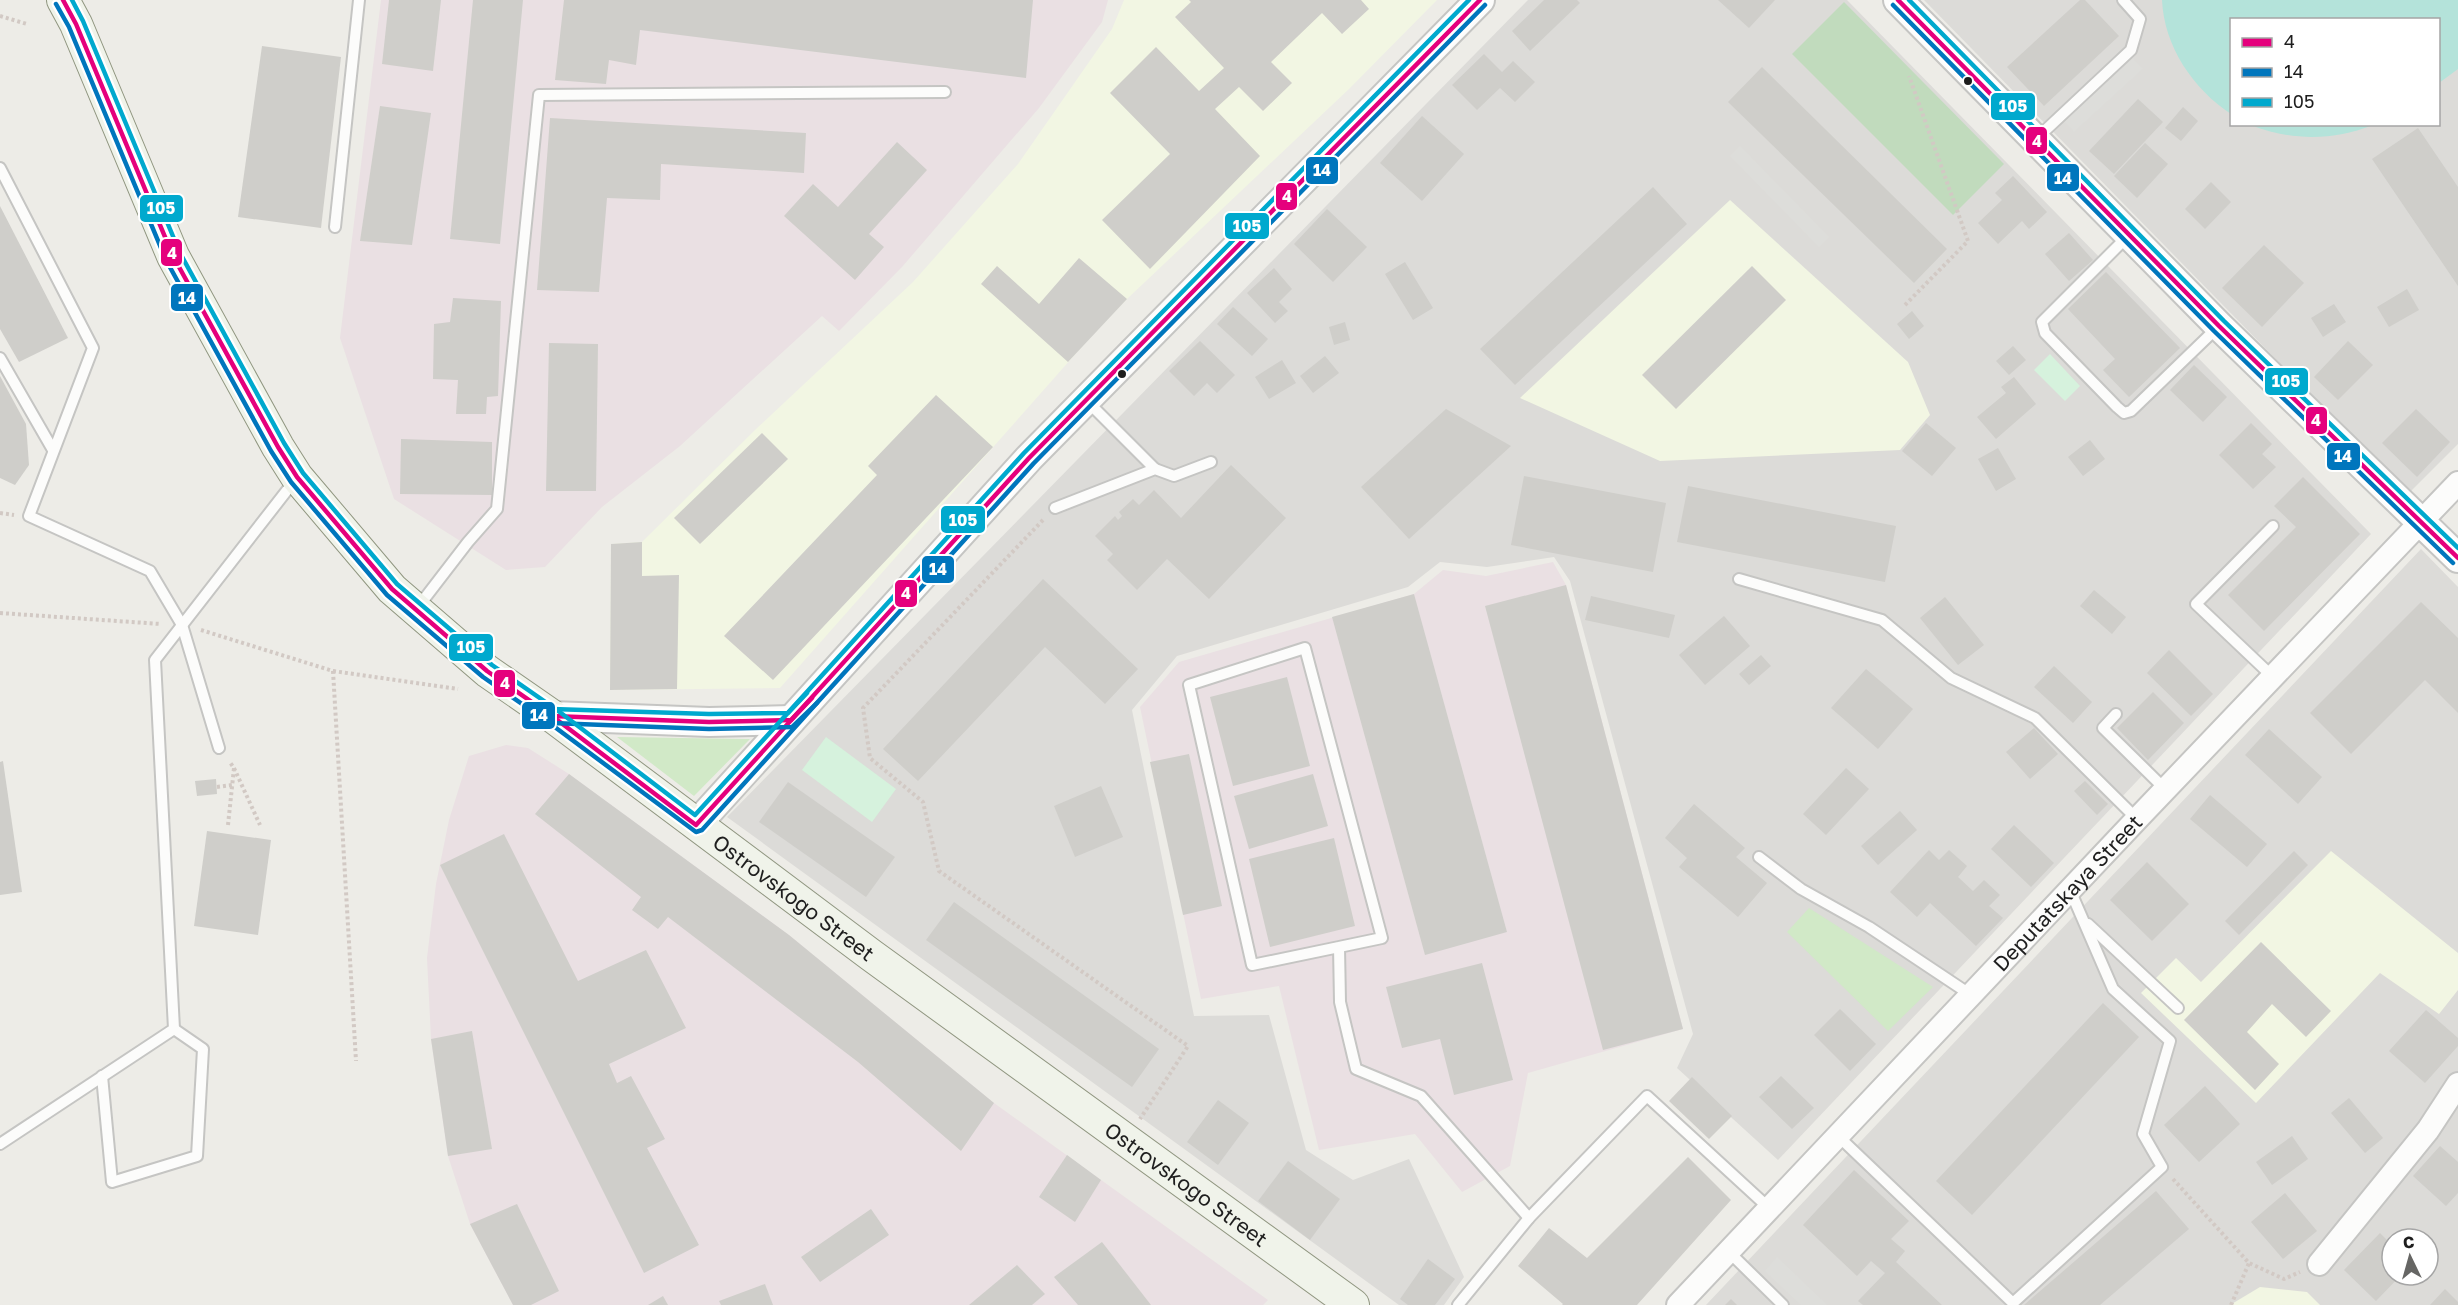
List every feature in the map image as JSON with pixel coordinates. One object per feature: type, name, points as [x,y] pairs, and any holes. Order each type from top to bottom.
[{"type":"main road","name":"Ostrovskogo Street","points":[[70,12],[173,256],[278,447],[297,477],[392,589],[487,670],[1353,1305]]},
{"type":"street","points":[[696,825],[1029,458],[1480,0]]},
{"type":"street","points":[[1898,0],[2219,326],[2458,558]]},
{"type":"street","name":"Deputatskaya Street","points":[[1678,1305],[2165,789],[2458,483]]},
{"type":"street","points":[[552,716],[709,722],[791,720]]},
{"type":"street","points":[[2319,1264],[2428,1130],[2458,1084]]},
{"type":"lane","points":[[335,227],[359,0]]},
{"type":"lane","points":[[2035,139],[2131,50],[2140,19],[2124,0]]},
{"type":"lane","points":[[416,610],[468,542],[497,509],[539,95],[945,92]]},
{"type":"lane","points":[[0,168],[93,348],[29,516],[150,571],[182,625],[219,748]]},
{"type":"lane","points":[[2129,235],[2042,322],[2045,333],[2117,407],[2124,413],[2131,411],[2219,326]]},
{"type":"lane","points":[[0,358],[53,450]]},
{"type":"lane","points":[[1086,400],[1155,468],[1174,476],[1211,462]]},
{"type":"lane","points":[[1055,508],[1155,468]]},
{"type":"lane","points":[[174,1029],[155,660],[297,477]]},
{"type":"lane","points":[[2273,526],[2196,604],[2273,677]]},
{"type":"lane","points":[[1739,579],[1882,620],[1951,678],[2035,718],[2137,819]]},
{"type":"lane","points":[[1305,648],[1382,938],[1339,947],[1252,965],[1189,685],[1305,648]]},
{"type":"lane","points":[[2116,714],[2103,728],[2165,789]]},
{"type":"lane","points":[[1759,857],[1801,889],[1869,927],[1971,995]]},
{"type":"lane","points":[[1838,1136],[2013,1303],[2162,1167],[2143,1134],[2170,1041],[2113,989],[2070,890]]},
{"type":"lane","points":[[2084,919],[2178,1008]]},
{"type":"lane","points":[[1339,947],[1340,1002],[1356,1069],[1420,1096],[1529,1218]]},
{"type":"lane","points":[[0,1144],[174,1029]]},
{"type":"lane","points":[[102,1076],[112,1182],[197,1156],[203,1049],[174,1029]]},
{"type":"lane","points":[[1458,1305],[1529,1218],[1647,1096],[1769,1208]]},
{"type":"lane","points":[[1728,1251],[1783,1305]]},
{"type":"path","points":[[0,16],[27,24]]},
{"type":"path","points":[[1905,305],[1968,241],[1909,76]]},
{"type":"path","points":[[1055,508],[863,708],[870,758],[923,802],[939,871],[1188,1046],[1126,1140]]},
{"type":"path","points":[[0,613],[182,625],[333,671],[458,689]]},
{"type":"path","points":[[333,671],[356,1061]]},
{"type":"path","points":[[219,748],[234,768],[260,825]]},
{"type":"path","points":[[228,825],[234,768]]},
{"type":"path","points":[[217,787],[232,785]]},
{"type":"path","points":[[2162,1167],[2249,1263],[2284,1279],[2319,1264]]},
{"type":"path","points":[[2231,1305],[2249,1263]]},
{"type":"shaded area","points":[[381,0],[1108,0],[1102,22],[1039,108],[902,267],[839,331],[822,316],[680,446],[602,507],[545,567],[506,570],[394,499],[340,338]]},
{"type":"shaded area","points":[[1124,0],[1437,0],[1349,89],[1094,333],[780,688],[610,690],[611,544],[642,542],[756,429],[913,282],[1018,164],[1112,29]]},
{"type":"shaded area","points":[[1528,0],[1847,0],[2371,534],[1778,1160],[1677,1068],[1693,1034],[1570,581],[1554,557],[1487,567],[1440,562],[1408,587],[1177,656],[1132,710],[1194,1016],[1269,1015],[1306,1150],[1353,1180],[1409,1159],[1464,1277],[1444,1305],[1399,1305],[727,817]]},
{"type":"shaded area","points":[[1924,0],[2458,0],[2458,444],[2408,494]]},
{"type":"shaded area","points":[[2162,0],[2458,0],[2458,69],[2440,82],[2440,18],[2230,18],[2230,113],[2204,92],[2183,65],[2168,34]]},
{"type":"shaded area","points":[[2133,58],[2143,69],[2074,132],[2064,121]]},
{"type":"shaded area","points":[[2254,126],[2370,126],[2343,134],[2312,137]]},
{"type":"shaded area","points":[[1740,146],[1829,237],[1819,247],[1730,156]]},
{"type":"shaded area","points":[[1730,200],[1908,362],[1930,415],[1900,450],[1660,461],[1520,398]]},
{"type":"shaded area","points":[[2050,354],[2080,386],[2065,401],[2034,370]]},
{"type":"shaded area","points":[[2421,549],[2458,587],[2458,1305],[1706,1305]]},
{"type":"shaded area","points":[[1553,562],[1566,585],[1683,1029],[1528,1073],[1510,1166],[1462,1192],[1415,1134],[1319,1150],[1279,986],[1201,999],[1140,707],[1179,662],[1414,594],[1443,570],[1486,576]]},
{"type":"shaded area","points":[[826,737],[896,789],[872,822],[802,770]]},
{"type":"shaded area","points":[[506,745],[528,748],[569,774],[789,935],[994,1103],[1268,1300],[1263,1305],[513,1305],[470,1224],[448,1156],[431,1039],[427,958],[436,884],[449,820],[469,756]]},
{"type":"shaded area","points":[[2331,851],[2458,953],[2458,990],[2439,1014],[2380,973],[2256,1103],[2141,993],[2176,958],[2201,982]]},
{"type":"shaded area","points":[[1777,1257],[1827,1305],[1801,1305],[1765,1271]]},
{"type":"shaded area","points":[[2260,1287],[2307,1292],[2320,1305],[2230,1305]]},
{"type":"green space","points":[[1844,2],[2004,164],[1953,215],[1792,54]]},
{"type":"green space","points":[[617,737],[746,739],[750,739],[694,796]]},
{"type":"green space","points":[[1809,908],[1933,987],[1888,1031],[1787,932]]},
{"type":"building","points":[[389,0],[441,0],[433,71],[382,64]]},
{"type":"building","points":[[473,0],[523,0],[500,244],[450,239]]},
{"type":"building","points":[[564,0],[1033,0],[1026,78],[640,30],[636,65],[609,60],[606,84],[555,80]]},
{"type":"building","points":[[1189,0],[1361,0],[1369,9],[1342,34],[1322,13],[1271,62],[1292,83],[1263,111],[1239,87],[1215,109],[1260,156],[1150,269],[1102,220],[1170,154],[1110,93],[1156,47],[1199,91],[1224,68],[1175,17],[1191,2]]},
{"type":"building","points":[[1544,0],[1577,0],[1580,3],[1530,51],[1512,31]]},
{"type":"building","points":[[1718,0],[1775,0],[1749,28]]},
{"type":"building","points":[[2080,0],[2085,0],[2119,36],[2044,106],[2007,67]]},
{"type":"building","points":[[262,46],[341,57],[321,228],[238,217]]},
{"type":"building","points":[[1484,54],[1502,72],[1513,61],[1535,82],[1515,102],[1500,88],[1477,110],[1452,85]]},
{"type":"building","points":[[1762,67],[1947,249],[1914,283],[1728,102]]},
{"type":"building","points":[[2138,99],[2163,122],[2114,174],[2089,151]]},
{"type":"building","points":[[380,106],[431,113],[412,245],[360,241]]},
{"type":"building","points":[[2183,107],[2198,121],[2181,141],[2165,128]]},
{"type":"building","points":[[1422,116],[1464,154],[1422,201],[1380,163]]},
{"type":"building","points":[[550,118],[806,133],[804,173],[661,164],[660,200],[607,198],[599,292],[537,290]]},
{"type":"building","points":[[2418,128],[2458,187],[2458,286],[2372,159]]},
{"type":"building","points":[[897,142],[927,170],[869,234],[884,247],[855,280],[784,216],[813,184],[838,207]]},
{"type":"building","points":[[2145,143],[2168,164],[2137,198],[2114,176]]},
{"type":"building","points":[[2013,176],[2047,212],[2029,229],[2022,221],[1998,244],[1978,223],[2002,200],[1995,193]]},
{"type":"building","points":[[2211,182],[2231,202],[2205,229],[2185,209]]},
{"type":"building","points":[[1653,187],[1687,224],[1515,385],[1480,349]]},
{"type":"building","points":[[0,206],[68,338],[19,362],[0,329]]},
{"type":"building","points":[[1327,209],[1367,247],[1333,282],[1294,244]]},
{"type":"building","points":[[2069,233],[2093,260],[2069,281],[2045,254]]},
{"type":"building","points":[[2264,245],[2304,283],[2262,327],[2222,288]]},
{"type":"building","points":[[1079,258],[1127,299],[1068,362],[981,284],[997,266],[1039,304]]},
{"type":"building","points":[[1405,262],[1433,308],[1413,320],[1385,274]]},
{"type":"building","points":[[1752,266],[1786,300],[1676,409],[1642,375]]},
{"type":"building","points":[[1274,268],[1292,289],[1279,302],[1288,311],[1275,323],[1247,293]]},
{"type":"building","points":[[2106,272],[2180,348],[2129,397],[2103,370],[2115,359],[2068,309]]},
{"type":"building","points":[[2407,289],[2419,310],[2389,327],[2377,307]]},
{"type":"building","points":[[453,298],[501,301],[498,396],[487,397],[486,414],[456,414],[458,380],[433,379],[434,324],[450,322]]},
{"type":"building","points":[[2334,304],[2346,322],[2323,337],[2311,318]]},
{"type":"building","points":[[1233,307],[1268,339],[1252,356],[1217,324]]},
{"type":"building","points":[[1912,311],[1924,326],[1909,339],[1897,324]]},
{"type":"building","points":[[1345,322],[1350,340],[1334,345],[1329,327]]},
{"type":"building","points":[[1200,341],[1235,375],[1217,393],[1207,383],[1194,396],[1169,371]]},
{"type":"building","points":[[2348,341],[2373,365],[2338,400],[2314,377]]},
{"type":"building","points":[[549,343],[598,344],[596,491],[546,491]]},
{"type":"building","points":[[2013,346],[2026,360],[2009,375],[1996,361]]},
{"type":"building","points":[[1325,356],[1339,373],[1313,393],[1300,376]]},
{"type":"building","points":[[1282,360],[1296,383],[1269,399],[1255,377]]},
{"type":"building","points":[[2194,365],[2227,397],[2203,422],[2170,390]]},
{"type":"building","points":[[0,376],[26,424],[29,465],[15,485],[0,478]]},
{"type":"building","points":[[2014,377],[2036,404],[1996,439],[1977,417],[2006,393],[2001,387]]},
{"type":"building","points":[[936,395],[993,447],[773,680],[724,636],[877,475],[868,466]]},
{"type":"building","points":[[1446,409],[1511,446],[1409,539],[1361,487]]},
{"type":"building","points":[[2416,409],[2450,442],[2417,477],[2382,443]]},
{"type":"building","points":[[1926,423],[1956,448],[1932,476],[1902,451]]},
{"type":"building","points":[[2251,423],[2272,444],[2262,454],[2276,467],[2253,489],[2219,455]]},
{"type":"building","points":[[762,433],[788,459],[700,544],[674,518]]},
{"type":"building","points":[[401,439],[492,442],[492,495],[400,494]]},
{"type":"building","points":[[2090,440],[2105,459],[2083,476],[2068,457]]},
{"type":"building","points":[[1998,448],[2016,479],[1996,491],[1978,459]]},
{"type":"building","points":[[1231,465],[1286,518],[1209,599],[1167,559],[1137,590],[1107,560],[1113,554],[1095,536],[1115,516],[1118,520],[1122,516],[1119,512],[1133,499],[1139,505],[1154,490],[1181,518]]},
{"type":"building","points":[[1524,476],[1666,503],[1653,572],[1511,545]]},
{"type":"building","points":[[2303,477],[2360,534],[2264,631],[2228,595],[2296,527],[2274,506]]},
{"type":"building","points":[[1688,486],[1896,526],[1885,582],[1677,542]]},
{"type":"building","points":[[642,542],[642,576],[679,575],[677,689],[610,690],[611,544]]},
{"type":"building","points":[[1043,579],[1138,669],[1105,704],[1045,647],[918,781],[883,749]]},
{"type":"building","points":[[1566,585],[1683,1029],[1603,1050],[1485,606]]},
{"type":"building","points":[[2094,590],[2126,617],[2112,634],[2080,606]]},
{"type":"building","points":[[1414,594],[1507,932],[1425,955],[1332,617]]},
{"type":"building","points":[[1591,596],[1675,615],[1669,638],[1585,620]]},
{"type":"building","points":[[1945,597],[1984,645],[1958,665],[1920,618]]},
{"type":"building","points":[[2421,602],[2458,638],[2458,713],[2425,680],[2351,754],[2310,713]]},
{"type":"building","points":[[1724,616],[1750,646],[1705,685],[1679,655]]},
{"type":"building","points":[[2169,650],[2213,694],[2191,716],[2147,673]]},
{"type":"building","points":[[1761,655],[1771,666],[1749,685],[1739,674]]},
{"type":"building","points":[[2054,666],[2092,702],[2073,723],[2034,687]]},
{"type":"building","points":[[1866,669],[1913,709],[1878,749],[1831,708]]},
{"type":"building","points":[[1287,677],[1310,766],[1233,786],[1210,697]]},
{"type":"building","points":[[2153,692],[2184,723],[2148,760],[2117,728]]},
{"type":"building","points":[[2034,728],[2058,754],[2030,779],[2006,752]]},
{"type":"building","points":[[2269,729],[2322,777],[2298,804],[2245,755]]},
{"type":"building","points":[[1189,754],[1222,906],[1183,915],[1150,762]]},
{"type":"building","points":[[3,761],[22,892],[0,895],[0,762]]},
{"type":"building","points":[[1846,768],[1869,789],[1826,835],[1803,814]]},
{"type":"building","points":[[569,774],[789,935],[994,1103],[961,1151],[858,1062],[668,917],[658,929],[632,910],[641,897],[535,814]]},
{"type":"building","points":[[1313,774],[1328,826],[1249,849],[1234,796]]},
{"type":"building","points":[[216,779],[217,794],[197,796],[195,781]]},
{"type":"building","points":[[2085,781],[2108,804],[2097,815],[2074,791]]},
{"type":"building","points":[[788,782],[895,857],[866,897],[759,822]]},
{"type":"building","points":[[1101,786],[1123,837],[1075,857],[1054,806]]},
{"type":"building","points":[[2210,795],[2267,844],[2247,867],[2190,819]]},
{"type":"building","points":[[1694,804],[1745,848],[1736,857],[1767,883],[1738,917],[1679,867],[1687,858],[1665,838]]},
{"type":"building","points":[[1900,811],[1917,830],[1878,865],[1861,846]]},
{"type":"building","points":[[2014,825],[2054,863],[2031,887],[1991,849]]},
{"type":"building","points":[[207,831],[271,840],[258,935],[194,926]]},
{"type":"building","points":[[504,834],[578,981],[646,950],[686,1028],[609,1064],[617,1083],[631,1076],[665,1139],[647,1148],[699,1245],[644,1273],[440,865]]},
{"type":"building","points":[[1334,838],[1355,926],[1270,947],[1249,859]]},
{"type":"building","points":[[1929,850],[1939,860],[1949,850],[1967,866],[1958,877],[1973,891],[1984,880],[2000,895],[1989,906],[2003,918],[1976,946],[1930,903],[1917,917],[1890,892]]},
{"type":"building","points":[[2294,851],[2308,865],[2239,935],[2225,921]]},
{"type":"building","points":[[2147,862],[2189,904],[2152,941],[2110,900]]},
{"type":"building","points":[[954,902],[1159,1049],[1132,1087],[926,940]]},
{"type":"building","points":[[2261,942],[2331,1011],[2306,1037],[2272,1004],[2247,1032],[2279,1064],[2255,1090],[2184,1020]]},
{"type":"building","points":[[1482,963],[1513,1080],[1454,1095],[1440,1039],[1402,1048],[1386,987]]},
{"type":"building","points":[[2103,1003],[2139,1037],[1972,1215],[1936,1181]]},
{"type":"building","points":[[1840,1009],[1876,1044],[1850,1071],[1814,1035]]},
{"type":"building","points":[[2426,1010],[2458,1038],[2458,1046],[2425,1083],[2389,1051]]},
{"type":"building","points":[[472,1031],[492,1149],[448,1156],[431,1039]]},
{"type":"building","points":[[1781,1076],[1814,1108],[1792,1129],[1759,1097]]},
{"type":"building","points":[[1692,1077],[1732,1116],[1709,1139],[1669,1101]]},
{"type":"building","points":[[2205,1086],[2240,1124],[2199,1162],[2164,1125]]},
{"type":"building","points":[[2349,1098],[2383,1138],[2365,1153],[2331,1113]]},
{"type":"building","points":[[1218,1100],[1249,1123],[1218,1165],[1187,1142]]},
{"type":"building","points":[[2292,1136],[2308,1159],[2272,1185],[2256,1162]]},
{"type":"building","points":[[2440,1146],[2458,1162],[2458,1193],[2446,1206],[2413,1176]]},
{"type":"building","points":[[1067,1155],[1101,1180],[1075,1222],[1039,1197]]},
{"type":"building","points":[[1688,1157],[1731,1200],[1637,1305],[1562,1305],[1518,1266],[1549,1228],[1587,1258]]},
{"type":"building","points":[[1288,1161],[1340,1199],[1310,1240],[1258,1201]]},
{"type":"building","points":[[1854,1170],[1909,1221],[1891,1239],[1905,1251],[1896,1262],[1942,1305],[1863,1305],[1858,1301],[1885,1273],[1871,1261],[1857,1276],[1803,1225]]},
{"type":"building","points":[[2156,1191],[2189,1229],[2100,1305],[2024,1305]]},
{"type":"building","points":[[2285,1193],[2317,1231],[2283,1259],[2251,1222]]},
{"type":"building","points":[[517,1204],[559,1291],[531,1305],[513,1305],[470,1224]]},
{"type":"building","points":[[871,1209],[889,1235],[820,1282],[801,1257]]},
{"type":"building","points":[[2380,1233],[2380,1287],[2389,1287],[2376,1301],[2344,1270]]},
{"type":"building","points":[[1102,1242],[1151,1305],[1078,1305],[1054,1277]]},
{"type":"building","points":[[1428,1259],[1455,1279],[1435,1305],[1408,1305],[1400,1299]]},
{"type":"building","points":[[1017,1265],[1045,1294],[1032,1305],[969,1305]]},
{"type":"building","points":[[765,1284],[773,1305],[721,1305],[719,1301]]},
{"type":"building","points":[[2445,1289],[2458,1302],[2458,1305],[2430,1305]]},
{"type":"building","points":[[663,1296],[668,1305],[648,1305]]},
{"type":"building","points":[[1731,1299],[1737,1305],[1725,1305]]},
{"type":"transit line","name":"4","points":[[63,0],[76,24],[173,256],[278,447],[297,477],[392,589],[487,671],[552,716],[696,825],[1029,458],[1480,0]]},
{"type":"transit line","name":"105","points":[[72,0],[83,21],[180,253],[284,443],[303,473],[397,584],[492,665],[557,710],[695,815],[1024,453],[1469,0]]},
{"type":"transit line","name":"4","points":[[1898,0],[2219,326],[2458,558]]},
{"type":"transit line","name":"105","points":[[1909,0],[2224,321],[2458,548]]},
{"type":"transit line","name":"14","points":[[56,4],[69,27],[166,260],[271,451],[291,482],[387,595],[483,677],[548,722],[696,832],[702,830],[1034,463],[1485,5]]},
{"type":"transit line","name":"14","points":[[1893,5],[2214,331],[2453,563]]},
{"type":"transit line","name":"105","points":[[552,709],[709,714],[788,713],[807,693]]},
{"type":"transit line","name":"4","points":[[552,716],[709,722],[791,720],[812,698]]},
{"type":"transit line","name":"14","points":[[552,723],[709,729],[792,727],[817,703]]}]
